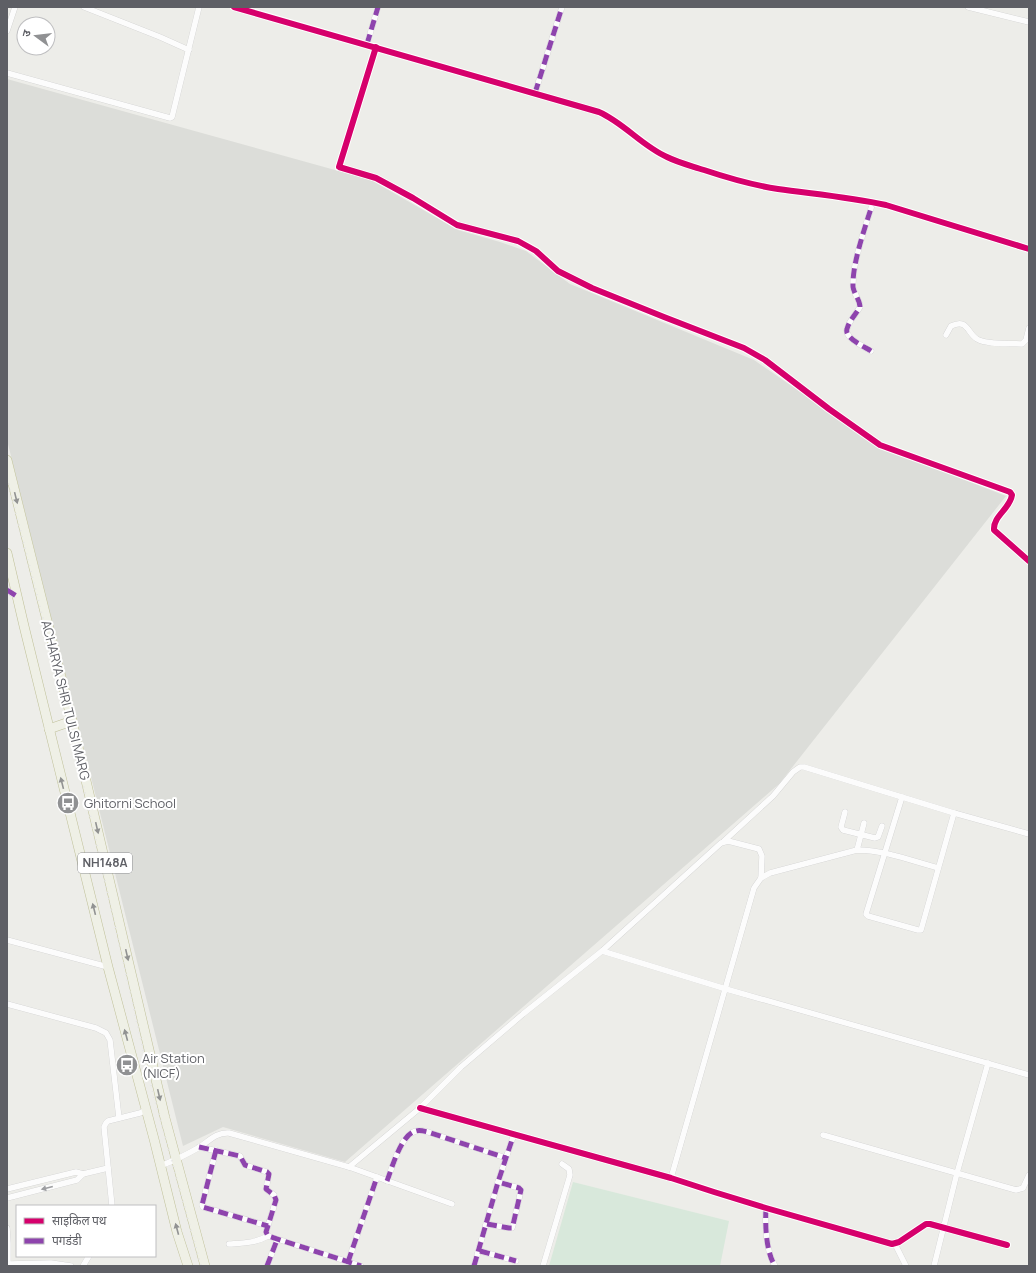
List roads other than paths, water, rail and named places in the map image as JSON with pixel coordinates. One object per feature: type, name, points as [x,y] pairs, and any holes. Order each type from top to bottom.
[{"type":"highway","name":"ACHARYA SHRI TULSI MARG","points":[[7,460],[72,721],[175,1160],[205,1266]]},
{"type":"highway","name":"ACHARYA SHRI TULSI MARG","points":[[7,553],[108,967],[160,1166],[188,1266]]},
{"type":"highway","points":[[49,728],[72,721]]},
{"type":"street","points":[[7,31],[15,7]]},
{"type":"street","points":[[84,7],[190,50]]},
{"type":"street","points":[[7,73],[169,118],[172,117],[190,50],[199,7]]},
{"type":"street","points":[[234,7],[367,44],[599,112],[610,117],[660,154],[718,174],[762,186],[873,202],[896,207],[1029,249]]},
{"type":"street","points":[[367,44],[378,7]]},
{"type":"street","points":[[535,93],[562,7]]},
{"type":"street","points":[[968,7],[1029,22]]},
{"type":"street","points":[[376,47],[339,168],[376,178],[413,198],[457,225],[518,241],[536,251],[558,271],[579,282],[748,350],[765,360],[829,409],[880,445],[1010,492],[1012,495],[1010,502],[996,521],[994,530],[1029,561]]},
{"type":"street","points":[[871,351],[848,336],[846,332],[860,307],[854,290],[854,278],[856,263],[873,202]]},
{"type":"street","points":[[946,334],[951,326],[961,324],[966,326],[975,337],[981,340],[1022,344],[1026,340],[1029,328]]},
{"type":"street","points":[[7,590],[18,597]]},
{"type":"street","points":[[349,1167],[420,1108],[461,1067],[498,1035],[602,951],[773,796],[793,772],[800,767],[1029,834]]},
{"type":"street","points":[[902,797],[866,915],[918,930],[921,929],[954,813]]},
{"type":"street","points":[[845,812],[841,827],[842,829],[875,838],[878,837],[882,826]]},
{"type":"street","points":[[857,850],[864,823]]},
{"type":"street","points":[[724,841],[759,849],[762,856],[761,878]]},
{"type":"street","points":[[671,1178],[754,888],[761,878],[770,873],[857,850],[869,850],[885,853],[938,868]]},
{"type":"street","points":[[7,940],[108,967]]},
{"type":"street","points":[[602,951],[726,989],[1029,1075]]},
{"type":"street","points":[[7,1004],[96,1028],[106,1033],[110,1040],[119,1118]]},
{"type":"street","points":[[934,1266],[957,1173],[988,1063]]},
{"type":"street","points":[[420,1108],[671,1178],[766,1208],[895,1244],[926,1224],[1007,1244]]},
{"type":"street","points":[[112,1205],[104,1127],[108,1121],[146,1110]]},
{"type":"street","points":[[387,1181],[401,1145],[406,1137],[416,1130],[428,1132],[506,1158]]},
{"type":"street","points":[[160,1166],[175,1160],[224,1132],[349,1167],[452,1204]]},
{"type":"street","points":[[474,1266],[480,1251],[498,1182],[514,1134]]},
{"type":"street","points":[[823,1134],[1016,1190],[1024,1188],[1029,1175]]},
{"type":"street","points":[[199,1147],[240,1156],[245,1165],[264,1170],[268,1173],[266,1189],[274,1195],[276,1200],[266,1232],[268,1236]]},
{"type":"street","points":[[216,1150],[202,1205],[203,1207],[268,1226]]},
{"type":"street","points":[[543,1266],[570,1175],[569,1169],[562,1164]]},
{"type":"street","points":[[7,1189],[76,1172],[83,1174],[108,1168]]},
{"type":"street","points":[[7,1198],[77,1180],[83,1174]]},
{"type":"street","points":[[348,1262],[377,1177]]},
{"type":"street","points":[[487,1224],[509,1228],[512,1228],[514,1225],[521,1190],[519,1188],[498,1182]]},
{"type":"street","points":[[766,1208],[769,1248],[775,1266]]},
{"type":"street","points":[[7,1228],[8,1265],[51,1263],[71,1266]]},
{"type":"street","points":[[268,1236],[361,1266]]},
{"type":"street","points":[[229,1244],[252,1242],[268,1236]]},
{"type":"street","points":[[266,1266],[277,1240]]},
{"type":"street","points":[[895,1244],[906,1266]]},
{"type":"street","points":[[480,1251],[516,1261]]},
{"type":"street","points":[[83,1266],[88,1257]]},
{"type":"railway","points":[[7,478],[66,709],[153,1093],[201,1266]]},
{"type":"place","name":"Ghitorni School","points":[[68,803]]},
{"type":"place","name":"Air Station (NICF)","points":[[127,1065]]}]
